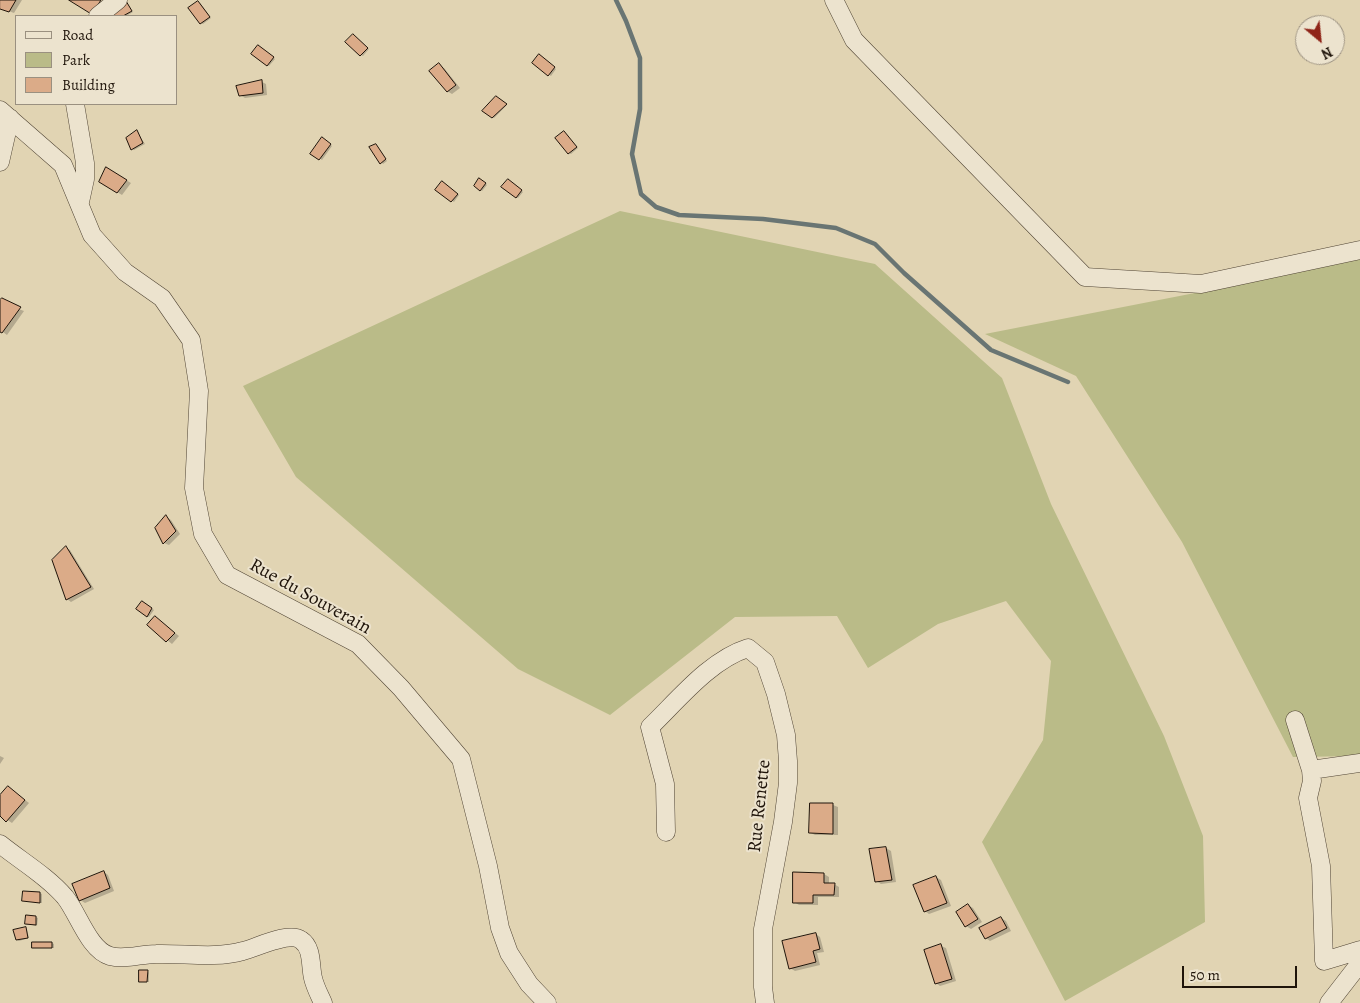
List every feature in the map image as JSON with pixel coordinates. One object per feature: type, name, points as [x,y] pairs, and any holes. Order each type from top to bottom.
[{"type":"street","points":[[99,15],[118,0]]},
{"type":"street","points":[[834,0],[854,40],[1085,277],[1201,284],[1360,250]]},
{"type":"street","points":[[75,105],[85,163],[85,179],[80,202]]},
{"type":"street","points":[[0,162],[5,114]]},
{"type":"street","name":"Rue du Souverain","points":[[5,114],[63,165],[80,202],[92,235],[125,272],[162,298],[191,340],[198,391],[194,488],[203,534],[226,575],[358,644],[402,688],[461,759],[486,857],[500,928],[509,953],[529,984],[547,1003]]},
{"type":"street","name":"Rue Renette","points":[[666,832],[665,784],[650,727],[711,668],[734,652],[748,648],[764,662],[776,694],[786,735],[788,761],[788,783],[783,822],[763,929],[763,987],[765,1003]]},
{"type":"street","points":[[1295,720],[1312,770],[1312,781],[1308,798],[1321,866],[1324,961],[1360,950]]},
{"type":"street","points":[[1312,770],[1360,763]]},
{"type":"street","points":[[0,844],[65,897],[90,938],[103,952],[111,956],[125,957],[178,953],[208,956],[241,952],[294,937],[301,940],[310,953],[314,980],[323,1003]]},
{"type":"street","points":[[1329,1003],[1360,963]]},
{"type":"green space","points":[[620,211],[875,264],[1002,378],[1051,504],[1164,736],[1203,836],[1205,922],[1065,1001],[982,842],[1043,740],[1051,661],[1006,601],[938,624],[868,668],[837,616],[735,617],[610,715],[518,669],[296,477],[243,386]]},
{"type":"green space","points":[[1360,250],[1360,756],[1293,757],[1182,542],[1076,376],[985,334],[1246,283]]},
{"type":"building","points":[[0,0],[16,0],[9,12],[0,9]]},
{"type":"building","points":[[69,0],[101,0],[92,14]]},
{"type":"building","points":[[126,1],[132,11],[125,15],[111,15],[109,12]]},
{"type":"building","points":[[198,1],[210,17],[200,24],[188,8]]},
{"type":"building","points":[[353,34],[368,48],[360,56],[345,42]]},
{"type":"building","points":[[258,45],[274,57],[267,66],[251,54]]},
{"type":"building","points":[[539,54],[555,67],[548,76],[532,63]]},
{"type":"building","points":[[439,63],[456,85],[447,92],[429,71]]},
{"type":"building","points":[[262,80],[263,93],[239,96],[236,86]]},
{"type":"building","points":[[496,96],[507,104],[492,118],[482,111]]},
{"type":"building","points":[[137,130],[143,143],[131,150],[126,138]]},
{"type":"building","points":[[564,131],[577,147],[568,154],[555,138]]},
{"type":"building","points":[[322,137],[331,144],[319,160],[310,154]]},
{"type":"building","points":[[376,144],[386,159],[380,164],[369,147]]},
{"type":"building","points":[[106,167],[127,180],[117,193],[99,182]]},
{"type":"building","points":[[479,178],[486,183],[480,191],[474,186]]},
{"type":"building","points":[[508,179],[522,190],[516,198],[501,187]]},
{"type":"building","points":[[442,181],[458,194],[451,202],[435,190]]},
{"type":"building","points":[[2,298],[21,307],[2,333],[0,332],[0,300]]},
{"type":"building","points":[[166,515],[176,531],[163,544],[155,528]]},
{"type":"building","points":[[66,546],[91,587],[66,600],[52,560]]},
{"type":"building","points":[[142,601],[152,608],[147,617],[136,609]]},
{"type":"building","points":[[155,616],[175,633],[166,642],[147,625]]},
{"type":"building","points":[[8,786],[25,800],[6,822],[0,816],[0,795]]},
{"type":"building","points":[[810,803],[833,803],[833,834],[809,833]]},
{"type":"building","points":[[886,847],[892,880],[875,882],[869,849]]},
{"type":"building","points":[[104,871],[110,888],[79,901],[72,884]]},
{"type":"building","points":[[793,872],[824,873],[824,883],[835,883],[834,895],[813,895],[813,903],[793,903]]},
{"type":"building","points":[[936,876],[947,903],[924,912],[913,885]]},
{"type":"building","points":[[23,891],[40,892],[40,903],[22,901]]},
{"type":"building","points":[[968,904],[978,919],[965,927],[956,912]]},
{"type":"building","points":[[26,915],[36,916],[36,925],[25,924]]},
{"type":"building","points":[[1001,917],[1007,928],[985,939],[979,928]]},
{"type":"building","points":[[26,927],[28,938],[16,940],[13,930]]},
{"type":"building","points":[[816,933],[820,949],[813,951],[816,962],[789,969],[782,941]]},
{"type":"building","points":[[32,942],[52,942],[52,948],[32,948]]},
{"type":"building","points":[[941,944],[952,979],[935,984],[924,950]]},
{"type":"building","points":[[139,970],[148,970],[147,982],[139,982]]},
{"type":"waterway","points":[[616,0],[640,58],[640,109],[632,154],[641,194],[656,207],[679,215],[763,219],[836,228],[875,244],[904,273],[991,350],[1068,382]]}]
